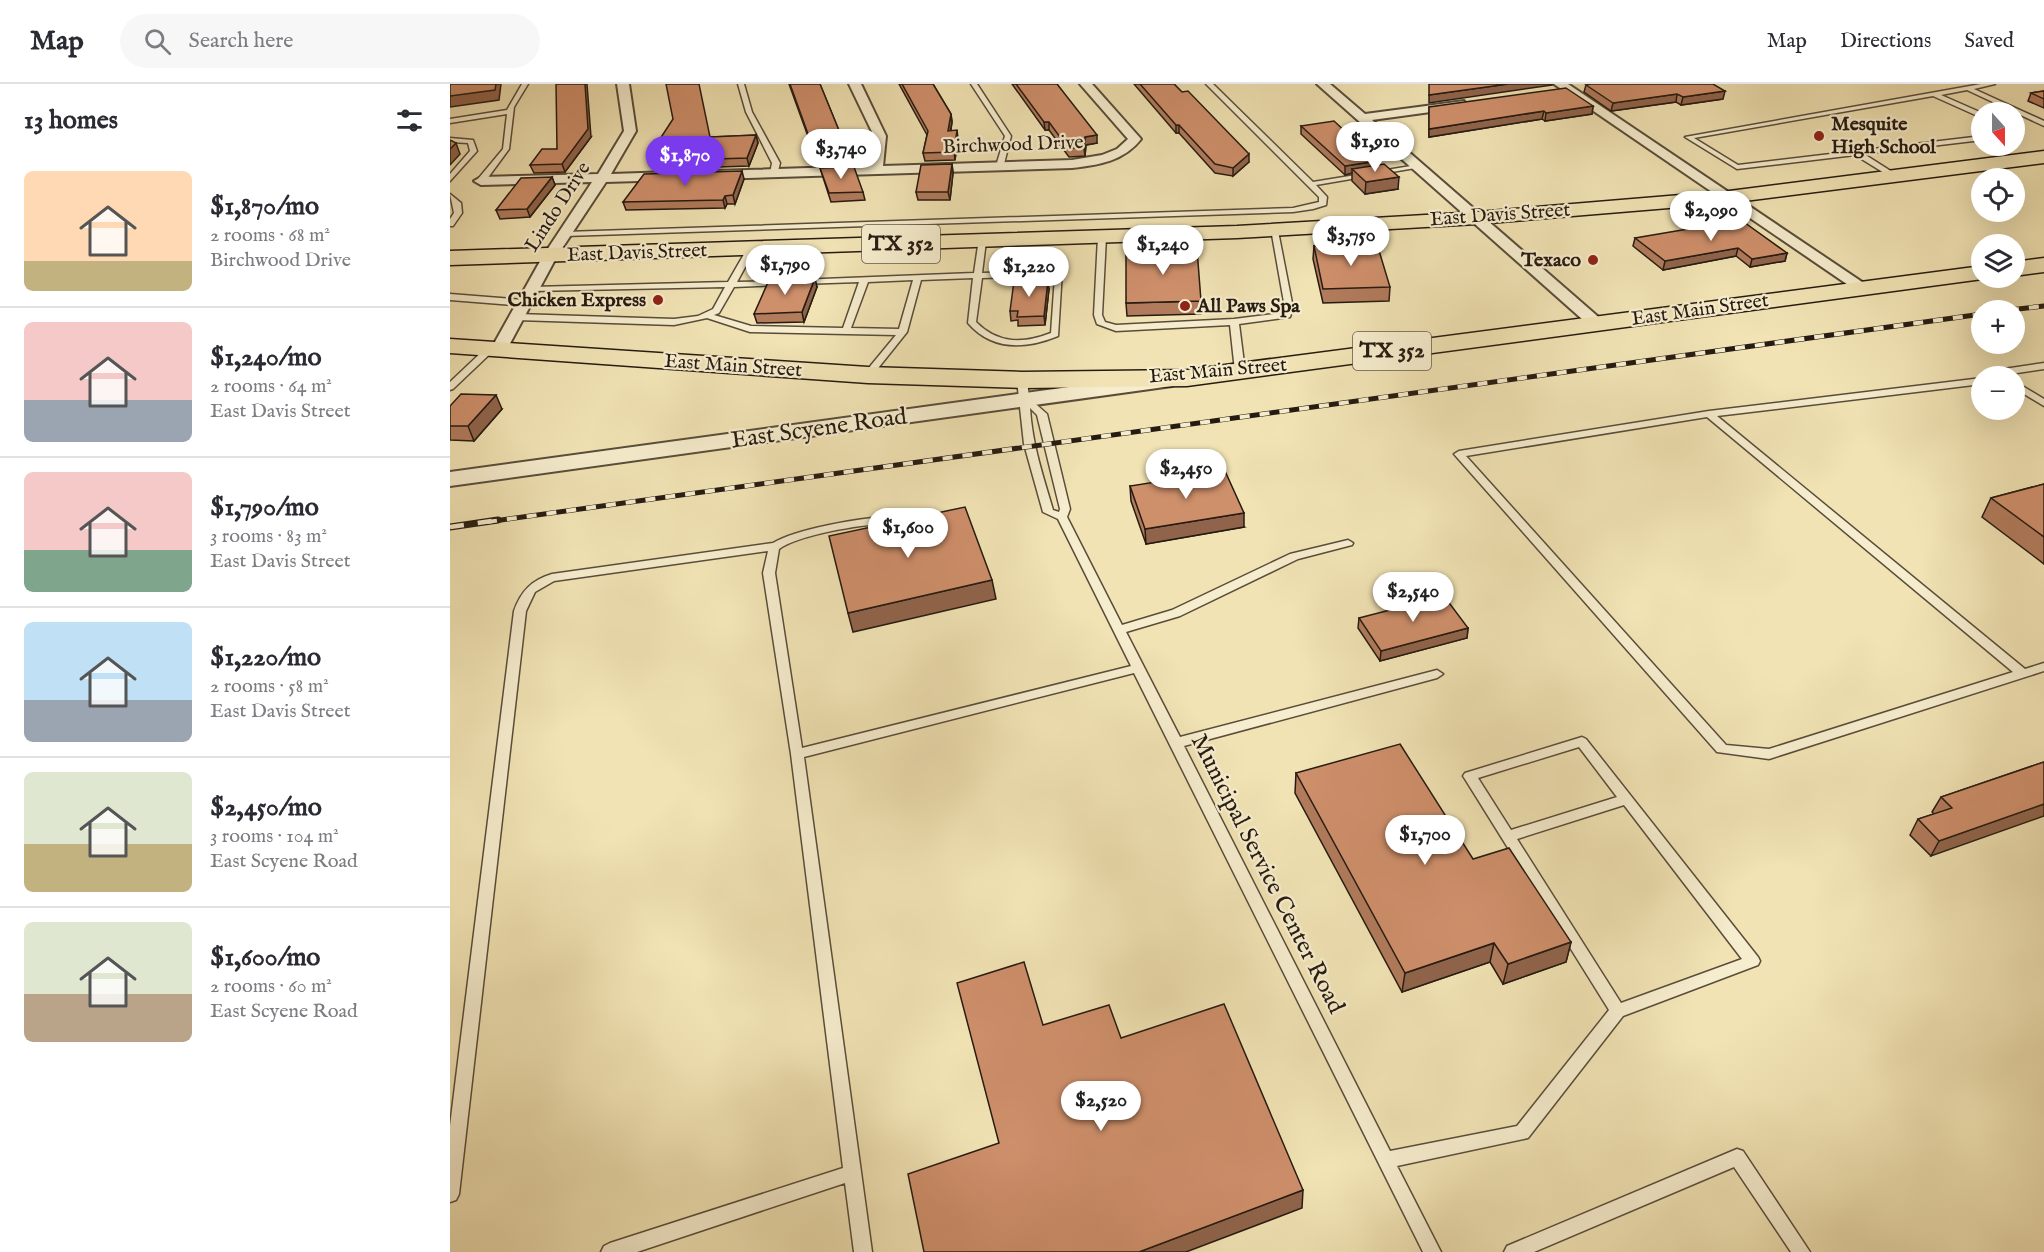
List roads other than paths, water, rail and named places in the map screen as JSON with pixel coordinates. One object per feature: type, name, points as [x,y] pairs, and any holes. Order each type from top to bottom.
[{"type":"main road","name":"East Davis Street","points":[[450,258],[1274,231],[1477,218],[1729,197],[2044,157]]},
{"type":"main road","points":[[2025,268],[2044,265]]},
{"type":"main road","name":"East Main Street","points":[[450,346],[868,375],[1024,390],[1187,378],[1971,274]]},
{"type":"street","name":"Lindo Drive","points":[[495,349],[550,256],[630,131],[623,84]]},
{"type":"street","points":[[855,84],[879,135],[876,170]]},
{"type":"street","name":"Birchwood Drive","points":[[705,175],[1072,164],[1094,162],[1123,153],[1135,139],[1086,84]]},
{"type":"street","points":[[1323,84],[1597,324]]},
{"type":"street","points":[[1544,92],[1563,86],[1589,86]]},
{"type":"street","points":[[1563,86],[1863,288]]},
{"type":"street","points":[[1362,118],[1476,102]]},
{"type":"street","points":[[481,181],[682,176]]},
{"type":"street","name":"East Scyene Road","points":[[450,479],[1024,390]]},
{"type":"lane","points":[[481,181],[506,148],[514,98],[525,84]]},
{"type":"lane","points":[[741,84],[749,112],[776,163],[774,173]]},
{"type":"lane","points":[[974,84],[1008,136],[1000,166]]},
{"type":"lane","points":[[565,234],[1293,210],[1323,203],[1323,197],[1311,184],[1209,84]]},
{"type":"lane","points":[[1958,84],[2044,124]]},
{"type":"lane","points":[[1971,139],[1737,166],[1688,136],[1992,84]]},
{"type":"lane","points":[[1934,94],[1971,112]]},
{"type":"lane","points":[[450,121],[510,112]]},
{"type":"lane","points":[[450,140],[471,141],[474,152],[450,179]]},
{"type":"lane","points":[[1857,153],[1894,177]]},
{"type":"lane","points":[[1311,184],[1417,167]]},
{"type":"lane","points":[[450,196],[457,203],[458,213],[450,224]]},
{"type":"lane","points":[[1102,237],[1098,315],[1101,324],[1116,327],[1234,322],[1287,315],[1289,308],[1274,231]]},
{"type":"lane","points":[[524,303],[730,286],[918,277],[976,275],[1059,273],[1055,334],[1037,343],[1002,344],[978,330],[972,323],[976,275],[981,241]]},
{"type":"lane","points":[[450,297],[524,303],[674,322],[706,315],[716,310],[752,249]]},
{"type":"lane","points":[[868,375],[903,332],[918,277]]},
{"type":"lane","points":[[846,331],[864,280]]},
{"type":"lane","points":[[706,315],[750,329],[903,332]]},
{"type":"lane","points":[[1234,322],[1240,371]]},
{"type":"lane","points":[[450,387],[495,349]]},
{"type":"lane","points":[[2025,370],[2044,366]]},
{"type":"lane","points":[[1971,382],[1709,414],[1459,454],[1722,749],[1769,753],[2044,667]]},
{"type":"lane","name":"Municipal Service Center Road","points":[[1024,390],[1024,416],[1029,446],[1048,512],[1062,517],[1385,1160],[1428,1251]]},
{"type":"lane","name":"Municipal Service Center Road","points":[[1024,390],[1042,414],[1065,509],[1062,517]]},
{"type":"lane","points":[[2025,391],[2044,403]]},
{"type":"lane","points":[[1709,414],[2023,674]]},
{"type":"lane","points":[[450,1194],[518,623],[524,597],[533,586],[552,578],[777,546],[786,540],[879,520],[898,520],[916,525]]},
{"type":"lane","points":[[1119,630],[1176,613],[1294,556],[1348,543]]},
{"type":"lane","points":[[777,546],[772,555],[769,573],[797,754],[863,1252]]},
{"type":"lane","points":[[797,754],[1138,668]]},
{"type":"lane","points":[[1176,743],[1437,674]]},
{"type":"lane","points":[[1385,1160],[1522,1133],[1618,1011],[1753,961],[1582,742],[1470,776],[1618,1011]]},
{"type":"lane","points":[[1508,836],[1627,799]]},
{"type":"lane","points":[[1513,1252],[1737,1157],[1801,1252]]},
{"type":"lane","points":[[610,1252],[852,1173]]},
{"type":"railway","points":[[2025,308],[2044,306]]},
{"type":"railway","points":[[487,522],[1971,316]]},
{"type":"railway","points":[[450,527],[498,520]]},
{"type":"place","name":"Mesquite High School","points":[[1819,136]]},
{"type":"place","name":"Texaco","points":[[1593,260]]},
{"type":"place","name":"Chicken Express","points":[[658,300]]},
{"type":"place","name":"All Paws Spa","points":[[1185,306]]}]
